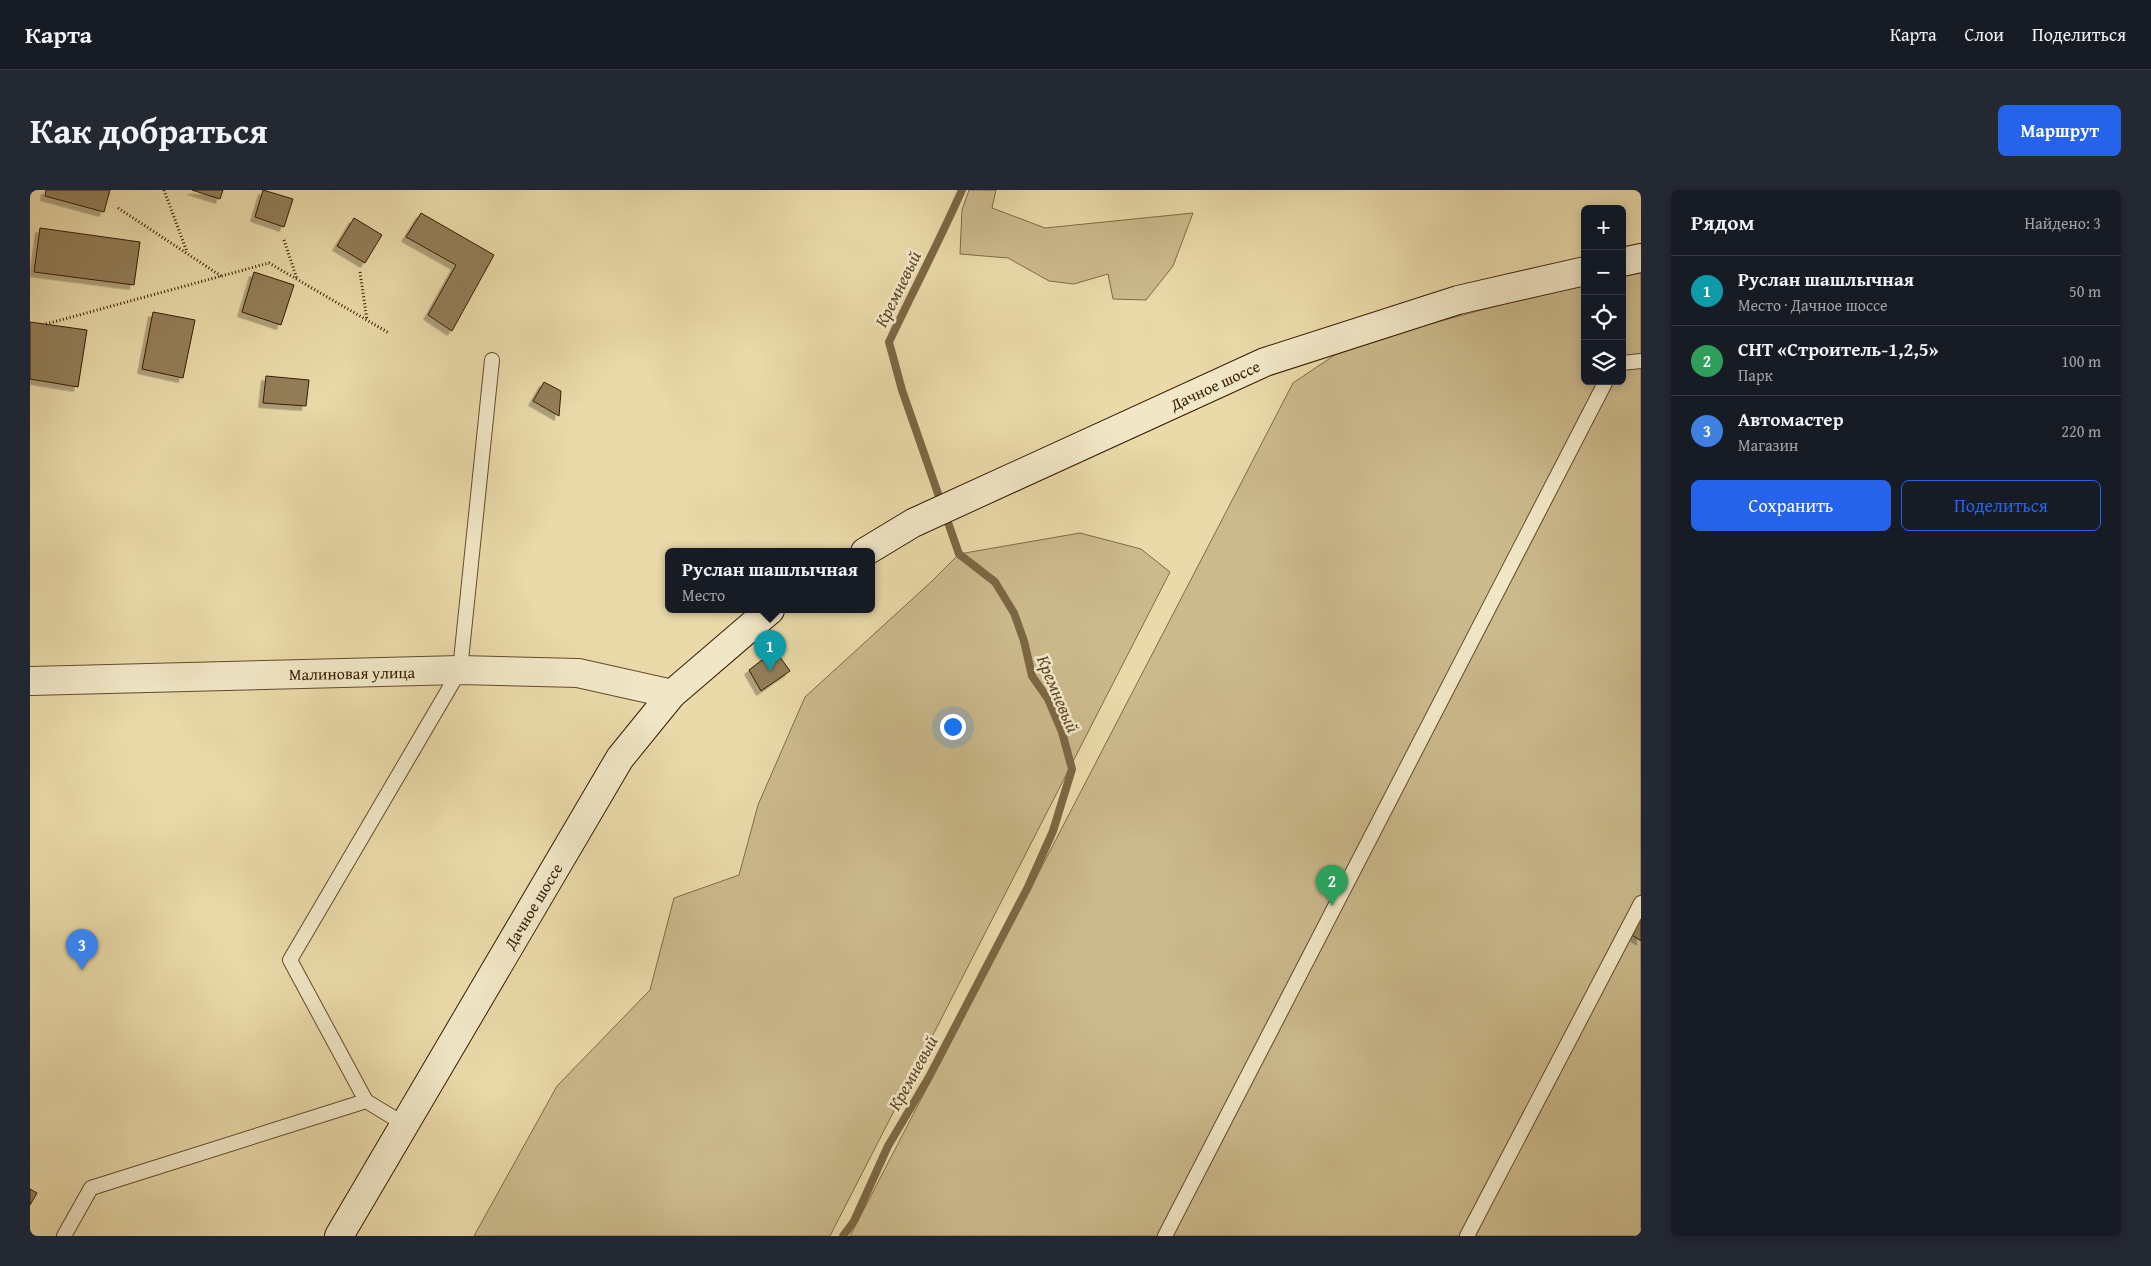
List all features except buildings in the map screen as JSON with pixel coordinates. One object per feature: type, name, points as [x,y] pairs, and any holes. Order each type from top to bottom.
[{"type":"main road","points":[[1626,261],[1641,258]]},
{"type":"main road","name":"Дачное шоссе","points":[[872,548],[913,523],[1265,362],[1458,300],[1581,272]]},
{"type":"main road","name":"Дачное шоссе","points":[[339,1236],[620,758],[672,694],[766,613]]},
{"type":"main road","name":"Малиновая улица","points":[[30,681],[460,670],[578,673],[672,694]]},
{"type":"lane","points":[[404,1124],[366,1101],[290,960],[460,670],[492,360]]},
{"type":"lane","points":[[1626,363],[1641,361]]},
{"type":"lane","points":[[1166,1236],[1604,385]]},
{"type":"lane","points":[[1467,1236],[1641,904]]},
{"type":"lane","points":[[64,1236],[91,1188],[366,1101]]},
{"type":"path","points":[[164,190],[187,253]]},
{"type":"path","points":[[118,208],[222,276]]},
{"type":"path","points":[[284,240],[297,279]]},
{"type":"path","points":[[46,324],[269,263],[390,333]]},
{"type":"path","points":[[360,272],[367,320]]},
{"type":"shaded area","points":[[969,190],[996,190],[992,208],[1045,228],[1193,213],[1173,266],[1146,300],[1113,299],[1108,274],[1074,284],[1049,281],[1008,258],[960,254],[962,210]]},
{"type":"shaded area","points":[[1641,266],[1641,1236],[850,1236],[1293,383],[1348,346],[1581,283],[1581,385],[1626,385],[1626,270]]},
{"type":"shaded area","points":[[1080,533],[1141,549],[1170,572],[830,1236],[474,1236],[557,1086],[650,990],[674,898],[739,875],[758,805],[805,697],[959,554]]},
{"type":"waterway","name":"Кремневый","points":[[843,1236],[854,1221],[888,1146],[929,1077],[1028,887],[1053,831],[1072,769],[1062,732],[1048,699],[1032,676],[1024,641],[1014,613],[995,582],[959,554],[902,390],[889,342],[962,190]]},
{"type":"place","name":"Руслан шашлычная","points":[[770,671]]},
{"type":"place","name":"СНТ «Строитель-1,2,5»","points":[[1332,906]]},
{"type":"place","name":"Автомастер","points":[[82,970]]}]
